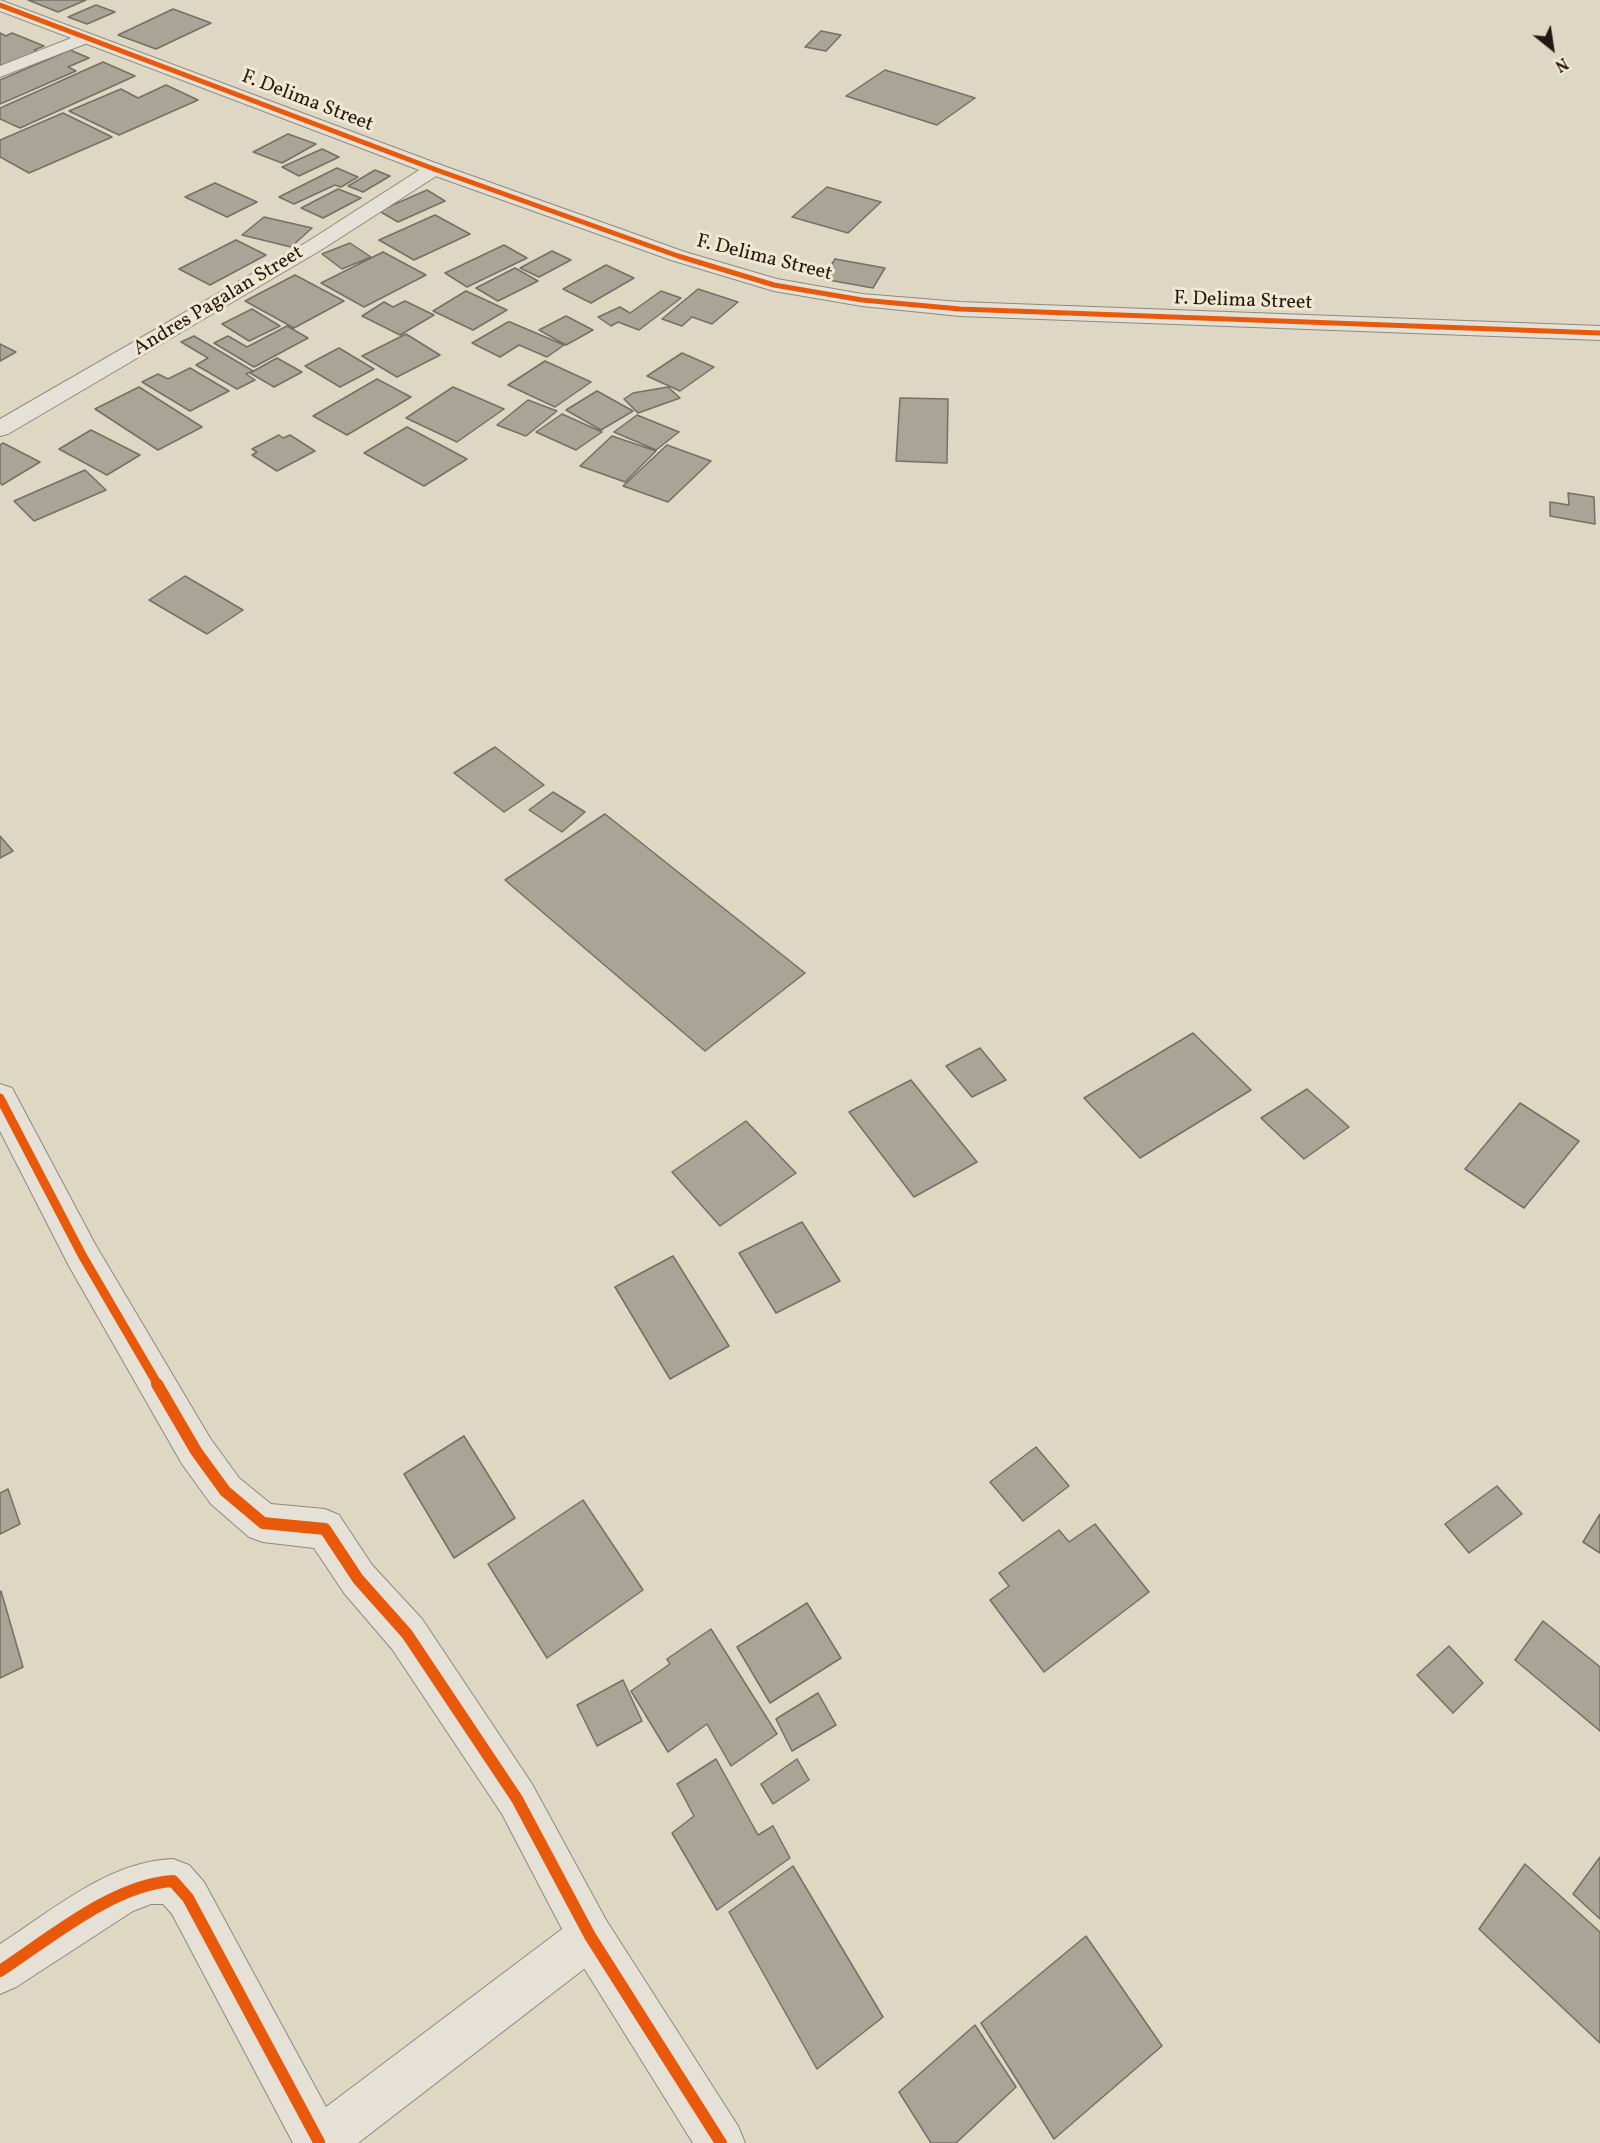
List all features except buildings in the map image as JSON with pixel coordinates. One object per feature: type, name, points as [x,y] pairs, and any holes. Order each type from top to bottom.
[{"type":"street","name":"F. Delima Street","points":[[0,5],[434,169],[678,256],[774,285],[861,300],[960,309],[1600,333]]},
{"type":"street","points":[[0,72],[84,38]]},
{"type":"street","name":"Andres Pagalan Street","points":[[0,429],[314,246],[434,169]]},
{"type":"street","points":[[0,1098],[82,1255],[196,1451],[225,1491],[263,1522],[325,1529],[358,1579],[407,1634],[516,1799],[590,1936],[721,2143]]},
{"type":"street","points":[[0,1971],[119,1894],[151,1882],[172,1881],[188,1898],[319,2143],[590,1936]]},
{"type":"cycle path","points":[[0,5],[434,169],[678,256],[774,285],[862,300],[960,309],[1600,333]]},
{"type":"cycle path","points":[[0,1098],[82,1255],[196,1451],[225,1491],[263,1523],[325,1529],[358,1579],[407,1634],[517,1799],[590,1936],[721,2143]]},
{"type":"cycle path","points":[[0,1971],[119,1894],[151,1882],[173,1881],[188,1898],[319,2142]]}]
